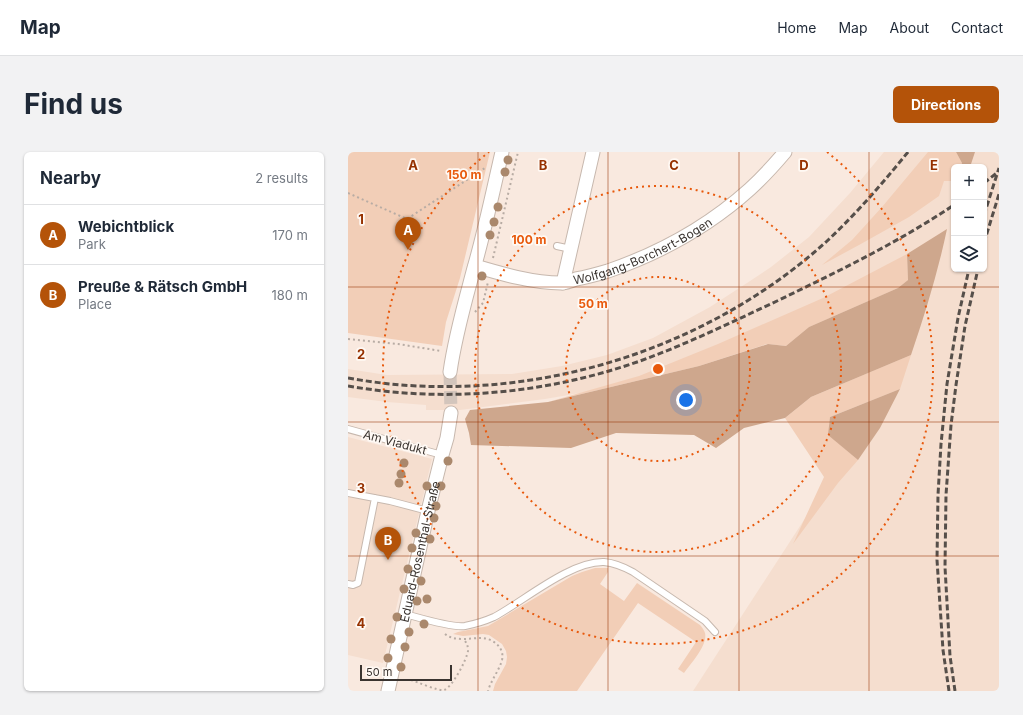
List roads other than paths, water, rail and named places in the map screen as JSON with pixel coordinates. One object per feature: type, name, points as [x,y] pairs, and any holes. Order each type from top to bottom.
[{"type":"street","points":[[450,372],[452,352],[459,322],[475,266],[502,152]]},
{"type":"street","points":[[563,283],[593,152]]},
{"type":"street","name":"Wolfgang-Borchert-Bogen","points":[[475,266],[490,271],[540,281],[563,283],[600,274],[632,263],[690,234],[725,210],[750,189],[785,152]]},
{"type":"street","name":"Eduard-Rosenthal-Straße","points":[[388,691],[428,511],[447,438],[451,413]]},
{"type":"lane","points":[[556,246],[571,249]]},
{"type":"lane","name":"Am Viadukt","points":[[348,429],[442,455]]},
{"type":"lane","points":[[348,493],[390,501],[428,511]]},
{"type":"lane","points":[[348,584],[353,585],[358,583],[375,498]]},
{"type":"lane","points":[[406,614],[451,625],[463,626],[486,620],[494,617],[558,577],[584,566],[605,562],[633,572],[705,622],[715,632]]},
{"type":"tunnel","points":[[450,372],[451,413]]},
{"type":"railway","points":[[348,378],[409,386],[474,386],[529,380],[583,370],[636,354],[688,333],[737,307],[783,277],[826,242],[848,221],[908,152]]},
{"type":"railway","points":[[987,206],[999,168]]},
{"type":"railway","points":[[987,181],[998,172]]},
{"type":"railway","points":[[986,236],[999,194]]},
{"type":"railway","points":[[348,386],[422,394],[496,392],[532,388],[604,372],[640,361],[675,347],[777,301],[889,244],[951,207]]},
{"type":"railway","points":[[949,691],[943,650],[937,560],[938,495],[947,384],[958,318],[968,272]]},
{"type":"railway","points":[[955,691],[950,656],[945,567],[946,495],[951,425],[956,385],[965,326],[977,272]]},
{"type":"place","name":"Webichtblick","points":[[408,250]]},
{"type":"place","name":"Preuße & Rätsch GmbH","points":[[388,560]]}]
